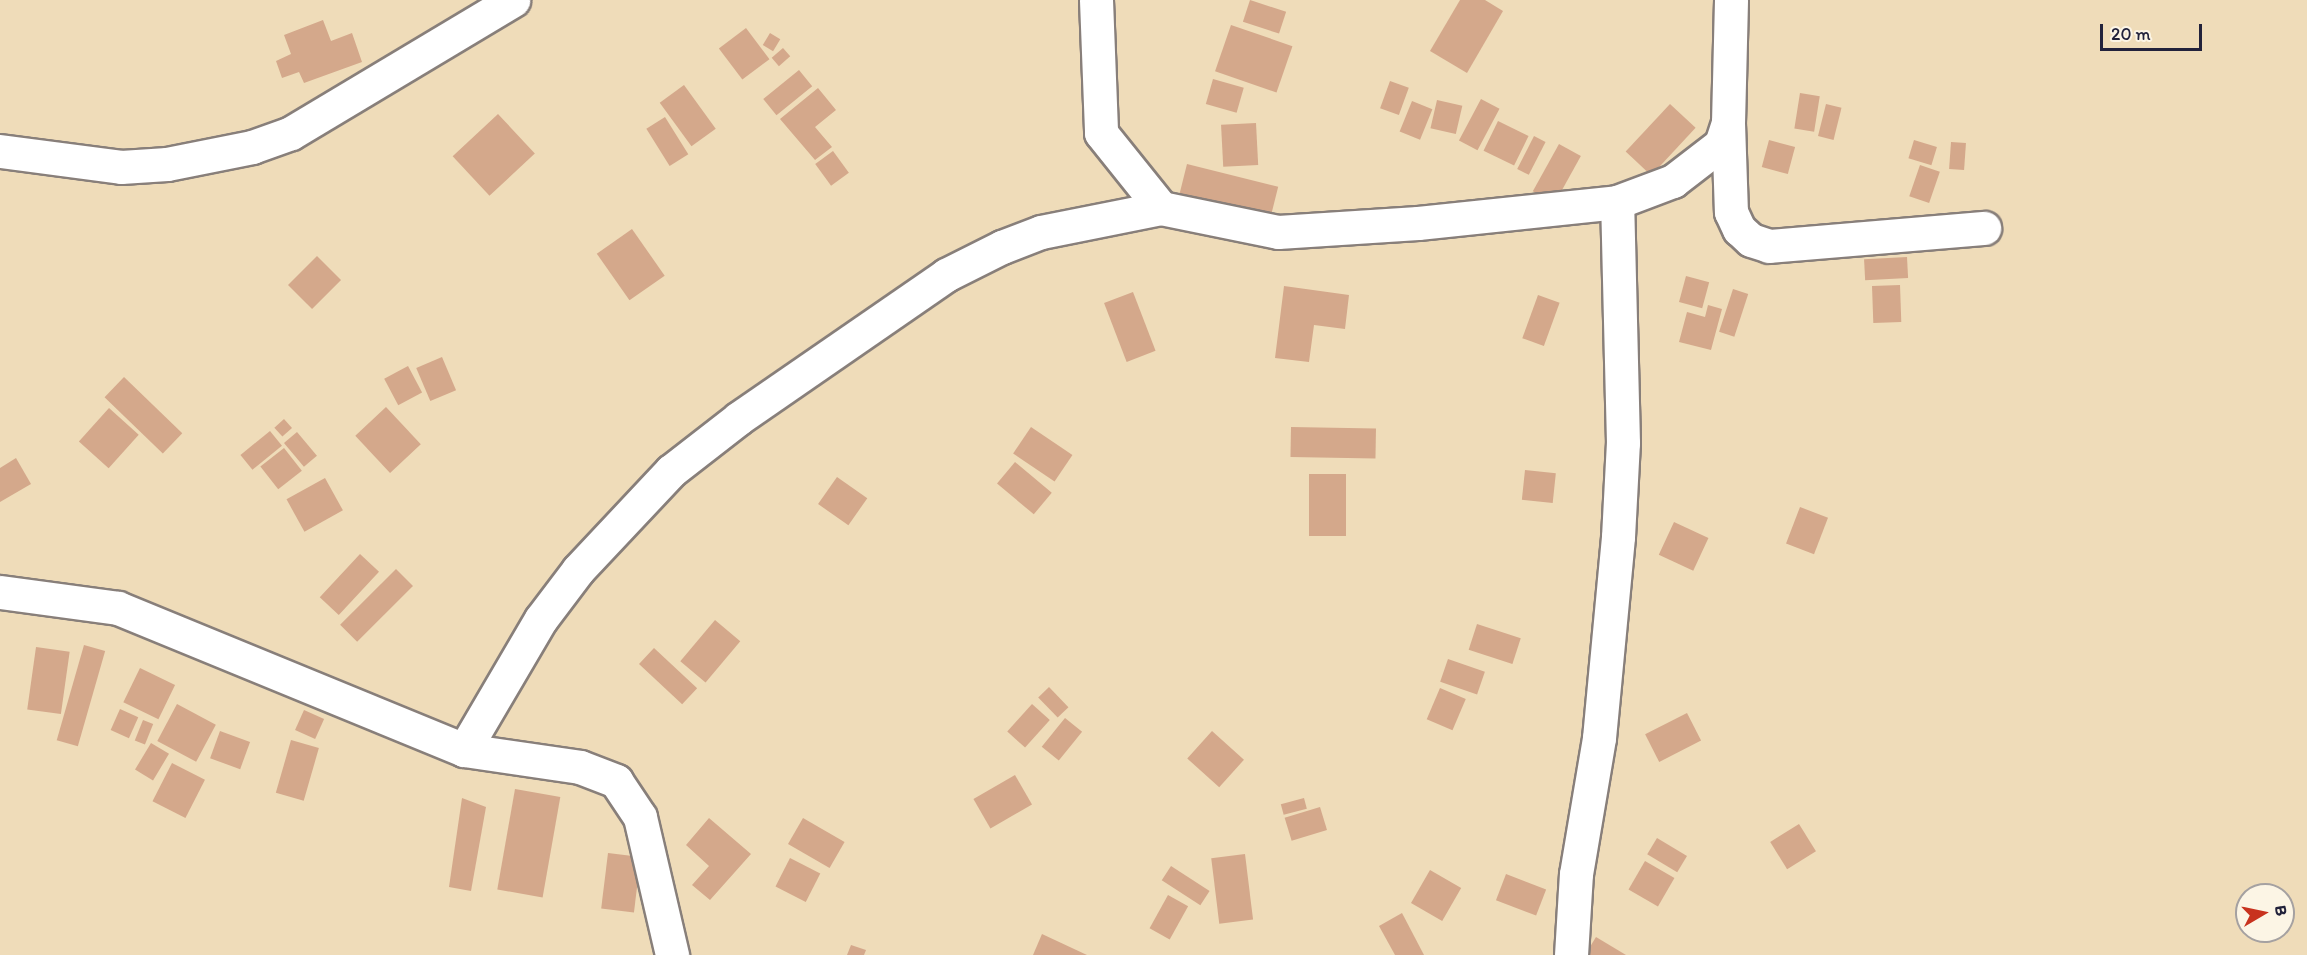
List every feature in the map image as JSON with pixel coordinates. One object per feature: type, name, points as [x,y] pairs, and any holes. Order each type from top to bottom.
[{"type":"street","points":[[0,151],[121,167],[167,164],[252,147],[291,134],[513,0]]},
{"type":"street","points":[[1096,0],[1101,133],[1161,208]]},
{"type":"street","points":[[1731,0],[1728,123],[1731,212],[1739,229],[1751,240],[1769,246],[1984,228]]},
{"type":"street","points":[[464,750],[541,619],[578,570],[671,471],[731,424],[946,275],[993,251],[1041,232],[1161,208],[1278,232],[1418,223],[1617,202],[1673,181],[1721,144],[1728,123]]},
{"type":"street","points":[[1570,955],[1576,874],[1604,694],[1618,537],[1623,432],[1617,202]]},
{"type":"street","points":[[0,592],[118,608],[464,750],[580,767],[616,781],[640,817],[672,955]]},
{"type":"building","points":[[1250,0],[1286,12],[1279,34],[1243,22]]},
{"type":"building","points":[[1460,0],[1485,0],[1503,11],[1467,73],[1430,51]]},
{"type":"building","points":[[323,20],[331,41],[352,33],[362,62],[304,83],[299,72],[282,78],[276,61],[291,54],[284,35]]},
{"type":"building","points":[[1231,25],[1292,46],[1277,92],[1215,71]]},
{"type":"building","points":[[746,28],[769,59],[742,80],[719,48]]},
{"type":"building","points":[[770,33],[780,39],[773,51],[763,45]]},
{"type":"building","points":[[783,48],[790,56],[779,66],[772,58]]},
{"type":"building","points":[[799,70],[812,86],[776,115],[763,99]]},
{"type":"building","points":[[1213,79],[1244,88],[1237,113],[1206,104]]},
{"type":"building","points":[[1390,81],[1409,88],[1399,115],[1380,108]]},
{"type":"building","points":[[684,85],[716,129],[691,146],[660,103]]},
{"type":"building","points":[[818,88],[836,110],[815,127],[832,147],[815,160],[780,119]]},
{"type":"building","points":[[1800,93],[1820,96],[1814,132],[1794,129]]},
{"type":"building","points":[[1481,99],[1500,109],[1477,150],[1459,140]]},
{"type":"building","points":[[1437,100],[1462,106],[1456,134],[1430,128]]},
{"type":"building","points":[[1412,101],[1432,109],[1420,140],[1400,132]]},
{"type":"building","points":[[1670,104],[1696,128],[1651,175],[1626,152]]},
{"type":"building","points":[[1826,104],[1842,108],[1834,140],[1818,136]]},
{"type":"building","points":[[498,114],[535,153],[489,196],[453,156]]},
{"type":"building","points":[[665,117],[688,154],[670,166],[646,129]]},
{"type":"building","points":[[1498,121],[1529,136],[1514,166],[1484,151]]},
{"type":"building","points":[[1256,123],[1258,165],[1223,167],[1221,125]]},
{"type":"building","points":[[1534,136],[1546,142],[1529,175],[1517,169]]},
{"type":"building","points":[[1769,140],[1795,147],[1788,174],[1762,167]]},
{"type":"building","points":[[1914,140],[1937,147],[1931,165],[1908,158]]},
{"type":"building","points":[[1951,142],[1966,143],[1964,170],[1949,169]]},
{"type":"building","points":[[1559,144],[1581,156],[1555,203],[1533,191]]},
{"type":"building","points":[[833,151],[849,173],[831,186],[815,164]]},
{"type":"building","points":[[1187,164],[1278,187],[1270,218],[1179,195]]},
{"type":"building","points":[[1920,165],[1940,172],[1929,203],[1909,196]]},
{"type":"building","points":[[632,229],[665,276],[629,300],[597,254]]},
{"type":"building","points":[[317,256],[341,280],[312,309],[288,285]]},
{"type":"building","points":[[1907,257],[1908,278],[1865,280],[1864,259]]},
{"type":"building","points":[[1686,276],[1709,282],[1702,308],[1679,302]]},
{"type":"building","points":[[1900,285],[1901,322],[1873,323],[1872,286]]},
{"type":"building","points":[[1284,286],[1349,295],[1345,329],[1314,325],[1309,362],[1275,358]]},
{"type":"building","points":[[1733,289],[1748,294],[1734,337],[1719,332]]},
{"type":"building","points":[[1133,292],[1156,351],[1127,362],[1104,303]]},
{"type":"building","points":[[1538,295],[1560,303],[1544,346],[1522,338]]},
{"type":"building","points":[[1708,305],[1722,309],[1711,350],[1679,342],[1687,312],[1705,317]]},
{"type":"building","points":[[442,357],[456,390],[430,401],[416,368]]},
{"type":"building","points":[[408,366],[422,392],[398,405],[384,379]]},
{"type":"building","points":[[124,377],[182,433],[163,453],[105,397]]},
{"type":"building","points":[[386,407],[421,444],[390,473],[355,436]]},
{"type":"building","points":[[109,408],[139,435],[109,468],[79,441]]},
{"type":"building","points":[[284,419],[292,428],[282,437],[274,428]]},
{"type":"building","points":[[1031,427],[1072,455],[1055,481],[1013,454]]},
{"type":"building","points":[[1291,427],[1376,428],[1375,458],[1290,457]]},
{"type":"building","points":[[270,431],[282,446],[252,470],[240,455]]},
{"type":"building","points":[[297,432],[317,456],[304,467],[284,443]]},
{"type":"building","points":[[284,448],[302,471],[278,489],[260,466]]},
{"type":"building","points":[[16,458],[31,484],[0,502],[0,468]]},
{"type":"building","points":[[1015,462],[1052,493],[1034,514],[997,483]]},
{"type":"building","points":[[1525,470],[1556,473],[1553,503],[1522,500]]},
{"type":"building","points":[[1309,474],[1346,474],[1346,536],[1309,536]]},
{"type":"building","points":[[837,477],[867,498],[848,525],[818,504]]},
{"type":"building","points":[[325,478],[343,510],[304,532],[287,499]]},
{"type":"building","points":[[1800,507],[1828,518],[1814,554],[1786,543]]},
{"type":"building","points":[[1674,522],[1708,538],[1693,571],[1659,555]]},
{"type":"building","points":[[360,554],[379,572],[339,615],[320,597]]},
{"type":"building","points":[[396,569],[413,586],[357,642],[340,625]]},
{"type":"building","points":[[715,620],[740,641],[706,683],[680,661]]},
{"type":"building","points":[[1477,624],[1521,638],[1512,664],[1469,650]]},
{"type":"building","points":[[84,645],[105,651],[78,746],[57,740]]},
{"type":"building","points":[[36,647],[70,652],[61,714],[27,709]]},
{"type":"building","points":[[654,648],[697,688],[682,704],[639,664]]},
{"type":"building","points":[[1448,659],[1485,672],[1477,694],[1440,682]]},
{"type":"building","points":[[140,668],[175,685],[158,719],[123,702]]},
{"type":"building","points":[[1049,687],[1068,707],[1058,718],[1038,697]]},
{"type":"building","points":[[1440,688],[1466,699],[1452,730],[1427,719]]},
{"type":"building","points":[[177,704],[216,725],[196,762],[157,741]]},
{"type":"building","points":[[1032,704],[1050,720],[1025,748],[1007,731]]},
{"type":"building","points":[[120,709],[138,717],[129,738],[111,730]]},
{"type":"building","points":[[304,710],[324,719],[315,739],[295,730]]},
{"type":"building","points":[[1687,713],[1701,741],[1659,762],[1645,734]]},
{"type":"building","points":[[1065,718],[1082,732],[1059,761],[1042,747]]},
{"type":"building","points":[[143,720],[153,724],[145,745],[135,740]]},
{"type":"building","points":[[220,731],[250,742],[240,769],[210,758]]},
{"type":"building","points":[[1212,731],[1244,760],[1219,787],[1187,758]]},
{"type":"building","points":[[291,740],[319,748],[304,801],[276,793]]},
{"type":"building","points":[[151,743],[169,754],[153,780],[135,770]]},
{"type":"building","points":[[172,763],[205,780],[185,818],[152,801]]},
{"type":"building","points":[[1015,775],[1032,804],[990,828],[973,799]]},
{"type":"building","points":[[515,789],[560,797],[543,897],[497,889]]},
{"type":"building","points":[[462,798],[486,807],[471,891],[449,887]]},
{"type":"building","points":[[1304,798],[1307,809],[1284,815],[1281,804]]},
{"type":"building","points":[[1320,807],[1327,830],[1292,841],[1285,818]]},
{"type":"building","points":[[709,818],[751,854],[710,900],[692,885],[709,866],[686,845]]},
{"type":"building","points":[[803,818],[845,842],[830,868],[788,844]]},
{"type":"building","points":[[1799,824],[1816,851],[1787,869],[1770,842]]},
{"type":"building","points":[[1657,838],[1687,856],[1677,872],[1647,854]]},
{"type":"building","points":[[608,853],[641,857],[634,913],[601,909]]},
{"type":"building","points":[[1245,854],[1253,920],[1219,924],[1211,858]]},
{"type":"building","points":[[790,858],[820,873],[806,902],[775,887]]},
{"type":"building","points":[[1645,861],[1674,878],[1658,907],[1628,890]]},
{"type":"building","points":[[1171,866],[1210,891],[1200,905],[1162,880]]},
{"type":"building","points":[[1430,870],[1461,888],[1442,921],[1411,903]]},
{"type":"building","points":[[1506,874],[1546,889],[1536,916],[1496,900]]},
{"type":"building","points":[[1168,895],[1188,906],[1170,939],[1150,928]]},
{"type":"building","points":[[1402,913],[1424,955],[1395,955],[1379,926]]},
{"type":"building","points":[[1042,934],[1087,955],[1033,955]]},
{"type":"building","points":[[1596,937],[1626,955],[1585,955]]},
{"type":"building","points":[[851,945],[866,950],[864,955],[847,955]]}]
